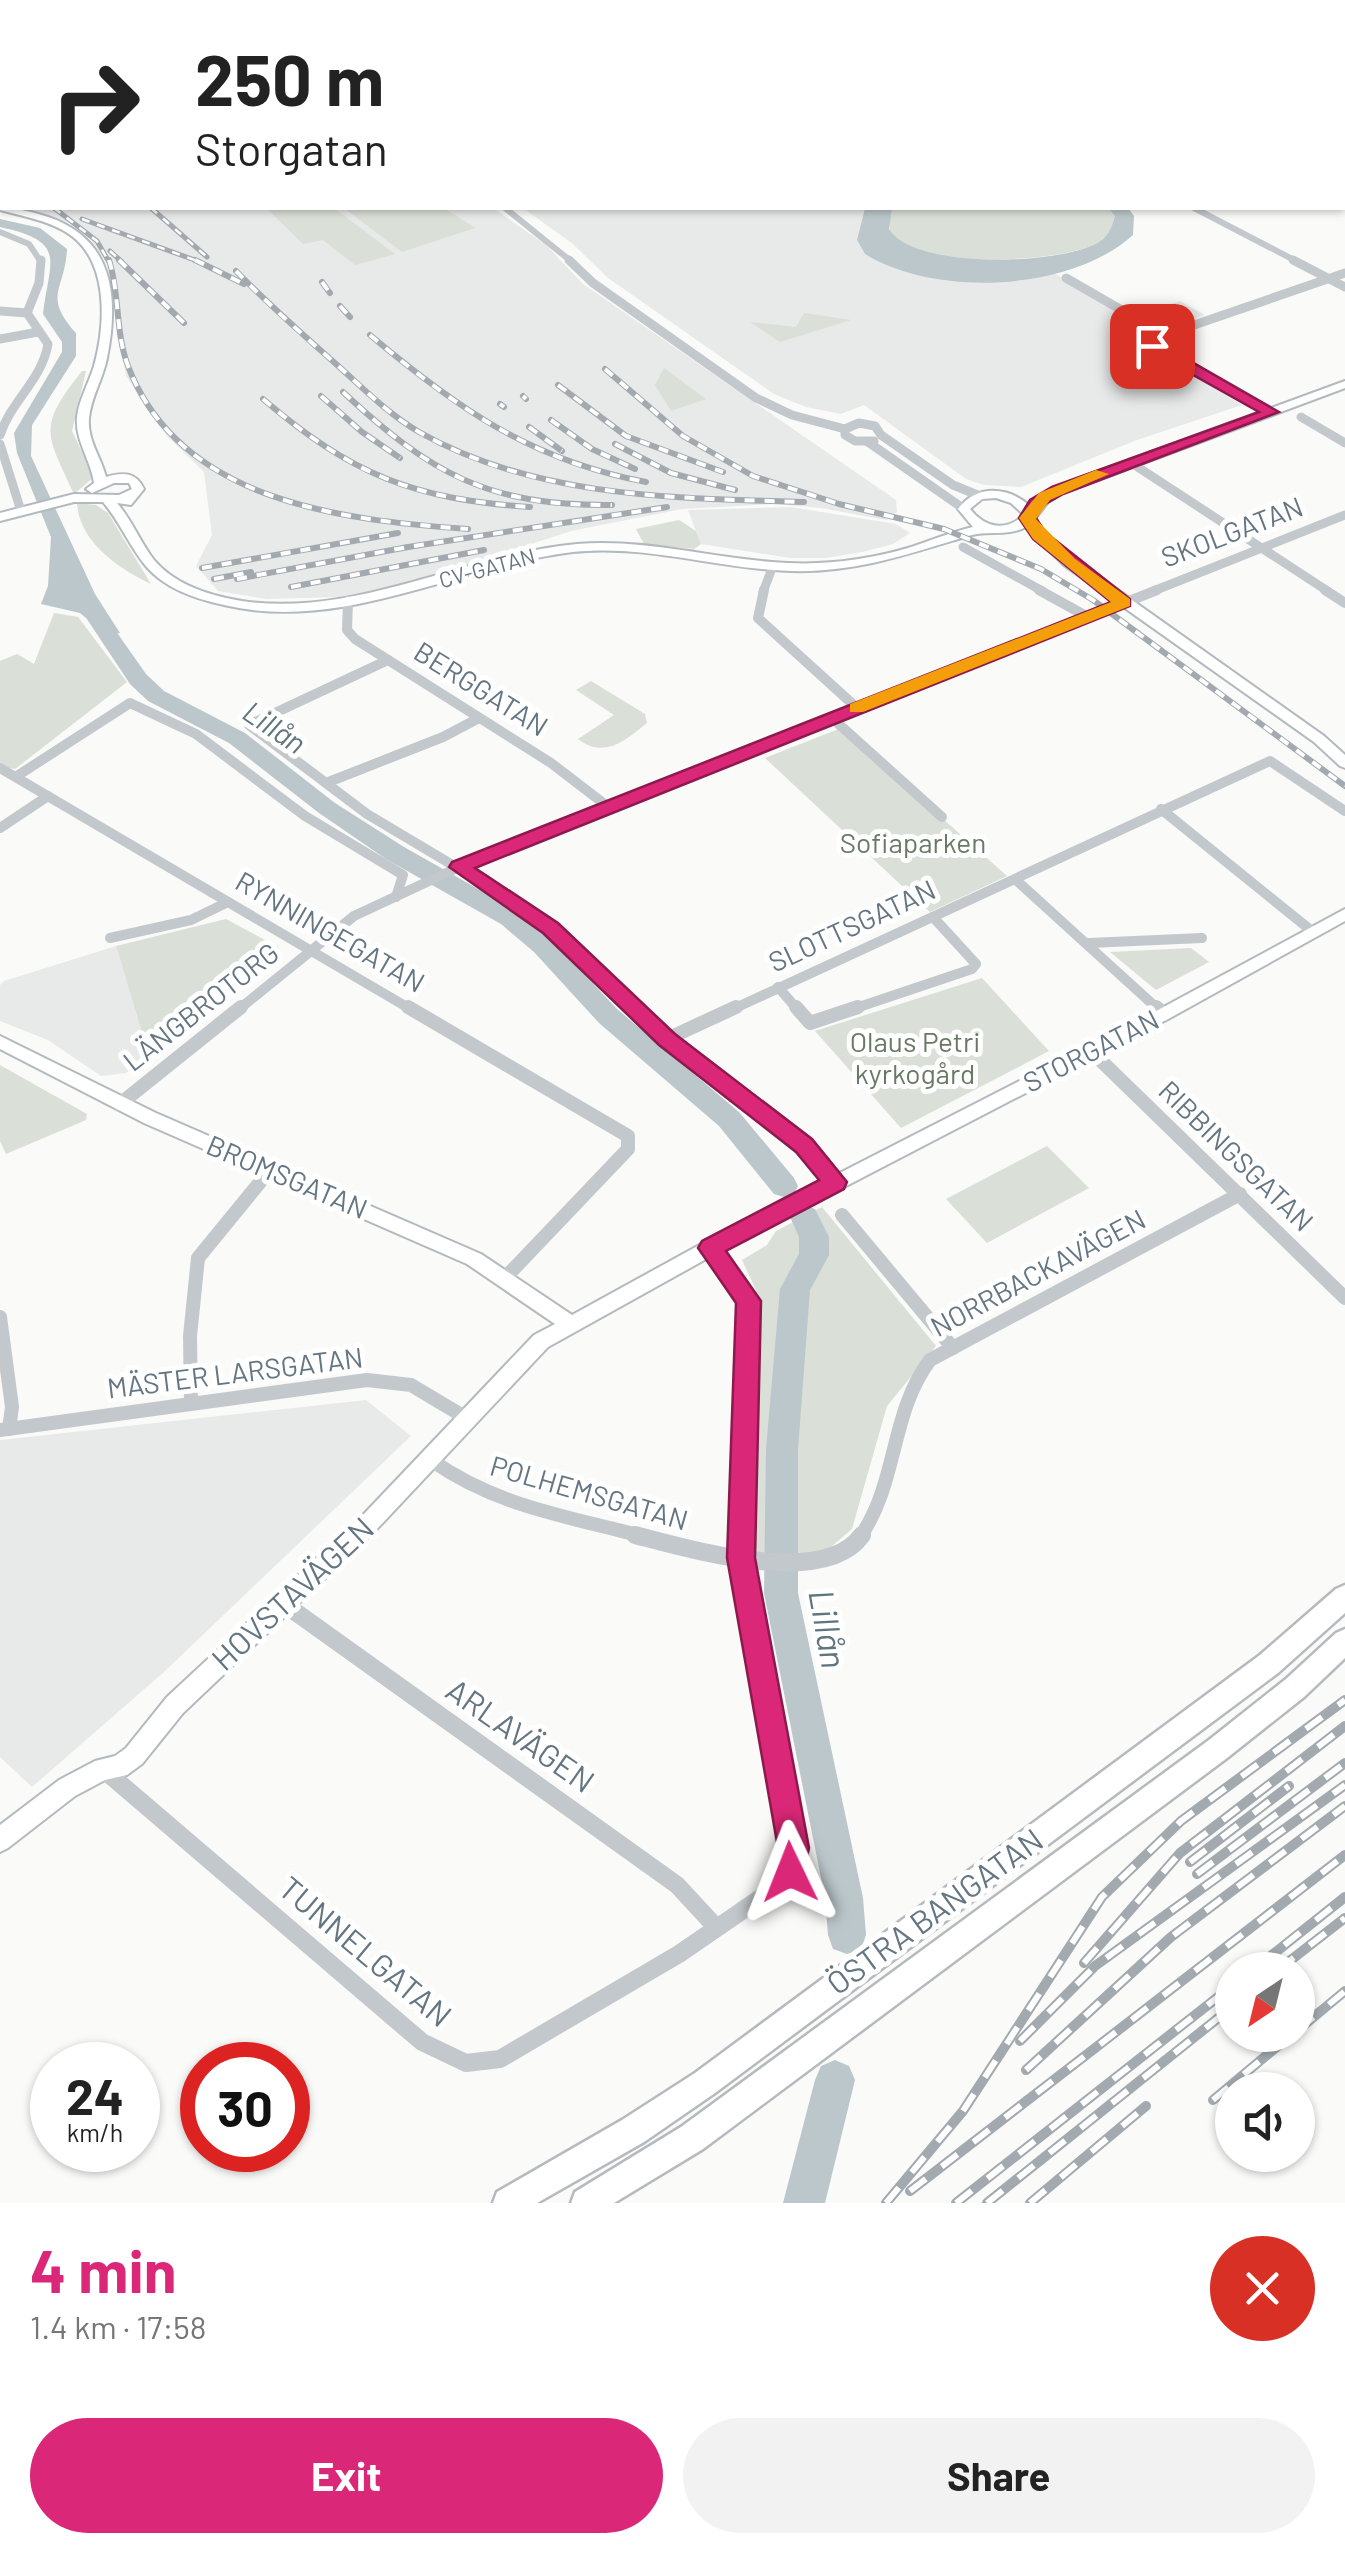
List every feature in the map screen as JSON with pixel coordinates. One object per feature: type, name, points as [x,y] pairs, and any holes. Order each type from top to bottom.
[{"type":"main road","name":"ÖSTRA BANGATAN","points":[[510,2202],[705,2082],[1269,1664],[1345,1597]]},
{"type":"main road","name":"ÖSTRA BANGATAN","points":[[588,2202],[692,2138],[781,2073],[1218,1749],[1295,1688],[1345,1641]]},
{"type":"street","name":"CV-GATAN","points":[[9,210],[70,230],[88,244],[100,266],[106,298],[101,359],[84,408],[82,431],[99,467],[102,491],[124,516],[151,568],[191,591],[262,605],[348,601],[403,591],[517,556],[577,548],[652,549],[773,566],[821,567],[1016,527],[1045,497],[1125,459]]},
{"type":"street","points":[[508,210],[551,242],[593,283],[756,398],[792,415],[845,429],[867,423],[878,427],[881,435],[953,486],[980,496],[1023,493]]},
{"type":"street","points":[[1198,210],[1345,287]]},
{"type":"street","points":[[0,232],[29,244],[41,259],[27,313],[48,344],[45,360],[3,422],[0,435]]},
{"type":"street","points":[[1268,410],[1152,346],[1166,335],[1345,273]]},
{"type":"street","points":[[1066,278],[1166,335]]},
{"type":"street","points":[[0,311],[27,313]]},
{"type":"street","points":[[0,339],[38,332]]},
{"type":"street","points":[[1040,487],[1345,384]]},
{"type":"street","points":[[1301,418],[1345,443]]},
{"type":"street","points":[[845,429],[849,438],[868,442],[965,511],[972,522],[1069,562]]},
{"type":"street","points":[[868,442],[881,435]]},
{"type":"street","points":[[0,444],[28,510]]},
{"type":"street","points":[[90,450],[139,487],[124,506],[124,516]]},
{"type":"street","points":[[1125,459],[1345,603]]},
{"type":"street","points":[[102,491],[112,478],[131,478]]},
{"type":"street","points":[[0,517],[102,491],[132,495]]},
{"type":"street","points":[[1003,495],[1022,502],[1039,535],[1069,562],[1319,739],[1345,763]]},
{"type":"street","name":"CV-GATAN","points":[[890,555],[938,533],[965,511],[968,502],[980,496]]},
{"type":"street","name":"SKOLGATAN","points":[[314,950],[354,916],[427,880],[1345,515]]},
{"type":"street","points":[[963,547],[1088,617]]},
{"type":"street","points":[[773,566],[760,596],[758,618],[857,708]]},
{"type":"street","name":"BERGGATAN","points":[[348,601],[347,630],[551,762],[611,809]]},
{"type":"street","points":[[388,660],[249,725],[366,814],[459,867],[542,921],[667,1039],[804,1146],[836,1182]]},
{"type":"street","points":[[17,776],[130,704],[222,750],[308,818],[403,875],[396,896]]},
{"type":"street","points":[[326,782],[442,737],[479,718]]},
{"type":"street","points":[[832,718],[942,818]]},
{"type":"street","points":[[1319,739],[1345,750]]},
{"type":"street","name":"SLOTTSGATAN","points":[[667,1039],[1259,765],[1276,763],[1345,811]]},
{"type":"street","name":"RYNNINGEGATAN","points":[[0,768],[628,1136],[630,1143],[611,1169],[505,1278]]},
{"type":"street","points":[[0,828],[48,796]]},
{"type":"street","points":[[1161,809],[1313,932]]},
{"type":"street","points":[[1016,880],[1164,1014]]},
{"type":"street","points":[[110,938],[191,920],[228,902]]},
{"type":"street","name":"STORGATAN","points":[[568,1323],[1164,1014],[1345,914]]},
{"type":"street","points":[[778,987],[810,1024],[972,969],[976,964],[970,956],[932,918]]},
{"type":"street","points":[[1088,943],[1202,938]]},
{"type":"street","name":"LÄNGBROTORG","points":[[120,1104],[314,950]]},
{"type":"street","name":"BROMSGATAN","points":[[0,1042],[120,1104],[438,1242],[505,1278],[568,1323]]},
{"type":"street","name":"RIBBINGSGATAN","points":[[1091,1051],[1345,1298]]},
{"type":"street","points":[[191,1403],[190,1336],[198,1258],[270,1170]]},
{"type":"street","name":"NORRBACKAVÄGEN","points":[[749,1560],[803,1561],[834,1556],[858,1542],[872,1516],[917,1376],[930,1360],[1240,1194]]},
{"type":"street","points":[[842,1216],[953,1348]]},
{"type":"street","name":"TUNNELGATAN","points":[[103,1769],[422,2042],[446,2058],[466,2064],[491,2064],[514,2054],[679,1954],[714,1926],[781,1884],[790,1872],[794,1848],[749,1560],[749,1301],[710,1248]]},
{"type":"street","points":[[0,1317],[12,1407],[5,1429]]},
{"type":"street","name":"HOVSTAVÄGEN","points":[[0,1840],[67,1788],[103,1769],[119,1767],[134,1756],[174,1705],[431,1460],[541,1341],[568,1323]]},
{"type":"street","name":"MÄSTER LARSGATAN","points":[[5,1429],[390,1380],[411,1384],[468,1419]]},
{"type":"street","name":"POLHEMSGATAN","points":[[431,1460],[495,1498],[749,1560]]},
{"type":"street","name":"ARLAVÄGEN","points":[[283,1603],[635,1853],[697,1903],[714,1926]]},
{"type":"shaded area","points":[[27,210],[496,210],[546,245],[583,284],[896,500],[897,512],[886,520],[774,504],[682,509],[571,531],[428,578],[340,597],[267,599],[218,591],[196,566],[212,535],[204,472],[166,435],[126,376],[108,265],[87,234],[70,223]]},
{"type":"shaded area","points":[[526,210],[864,210],[857,240],[865,254],[911,272],[1012,281],[1054,273],[1129,317],[1180,301],[1205,315],[1131,339],[1242,405],[1137,440],[1021,487],[984,485],[966,479],[864,405],[841,414],[806,407],[774,394],[608,278],[573,244]]},
{"type":"shaded area","points":[[864,210],[892,210],[889,229],[903,242],[927,252],[989,260],[1023,259],[1080,250],[1099,242],[1108,234],[1115,216],[1110,210],[1130,210],[1134,216],[1133,235],[1107,254],[1075,268],[1003,282],[965,282],[894,268],[865,254],[857,240]]},
{"type":"shaded area","points":[[0,219],[40,228],[67,249],[58,301],[76,333],[76,356],[32,425],[31,456],[95,594],[120,633],[107,635],[80,613],[41,604],[48,586],[51,537],[17,453],[14,433],[62,352],[62,342],[43,314],[50,267],[46,247],[37,239],[0,227]]},
{"type":"shaded area","points":[[791,507],[896,524],[910,533],[893,544],[862,552],[790,558],[701,544],[688,510]]},
{"type":"shaded area","points":[[116,946],[149,1056],[126,1073],[101,1076],[48,1040],[0,1021],[0,985],[4,981]]},
{"type":"shaded area","points":[[366,1400],[411,1436],[164,1672],[32,1787],[0,1757],[0,1440]]},
{"type":"green space","points":[[268,210],[337,210],[395,254],[355,265],[323,240],[303,244]]},
{"type":"green space","points":[[347,210],[447,210],[475,228],[402,252]]},
{"type":"green space","points":[[892,210],[1110,210],[1115,216],[1105,237],[1082,249],[1057,255],[995,259],[933,254],[910,247],[894,237],[889,223]]},
{"type":"green space","points":[[804,313],[851,320],[780,342],[750,322],[796,327]]},
{"type":"green space","points":[[664,368],[706,399],[671,411],[655,385]]},
{"type":"green space","points":[[82,371],[86,371],[72,431],[94,477],[74,494],[57,457],[51,431],[58,406]]},
{"type":"green space","points":[[77,503],[96,505],[108,513],[151,584],[103,553],[85,530]]},
{"type":"green space","points":[[679,520],[696,531],[701,544],[694,549],[644,544],[636,529]]},
{"type":"green space","points":[[54,613],[78,617],[127,682],[15,769],[0,766],[0,661],[17,654],[34,664]]},
{"type":"green space","points":[[591,681],[645,714],[647,723],[614,745],[597,747],[578,739],[614,715],[576,690]]},
{"type":"green space","name":"Sofiaparken","points":[[841,728],[1007,876],[930,912],[765,758]]},
{"type":"green space","points":[[226,919],[278,947],[280,953],[271,967],[149,1056],[116,946]]},
{"type":"green space","points":[[1191,948],[1209,962],[1156,990],[1110,952]]},
{"type":"green space","name":"Olaus Petri kyrkogård","points":[[982,978],[1049,1051],[901,1128],[815,1031]]},
{"type":"green space","points":[[0,1065],[87,1114],[86,1120],[6,1154],[0,1141]]},
{"type":"green space","points":[[1047,1146],[1089,1188],[987,1243],[946,1199]]},
{"type":"green space","points":[[822,1207],[936,1346],[887,1406],[852,1529],[819,1557],[755,1552],[760,1299],[742,1260],[767,1245],[776,1231]]},
{"type":"waterway","name":"Lillån","points":[[87,604],[138,679],[156,696],[237,738],[327,808],[395,853],[510,918],[543,946],[608,1016],[729,1119],[784,1186]]},
{"type":"waterway","name":"Lillån","points":[[805,1217],[814,1237],[814,1255],[795,1289],[782,1449],[781,1593],[844,1898],[847,1935]]},
{"type":"waterway","name":"Lillån","points":[[804,2203],[835,2080]]},
{"type":"railway","points":[[57,210],[97,241],[109,262]]},
{"type":"railway","points":[[153,210],[207,257]]},
{"type":"railway","points":[[82,219],[196,261]]},
{"type":"railway","points":[[110,251],[122,262]]},
{"type":"railway","points":[[109,260],[128,366],[152,412],[185,448],[225,475],[270,495],[318,509],[369,519],[468,529]]},
{"type":"railway","points":[[119,260],[184,323]]},
{"type":"railway","points":[[196,261],[244,284]]},
{"type":"railway","points":[[236,271],[386,409],[419,432],[464,454],[510,470],[606,490],[804,502]]},
{"type":"railway","points":[[322,282],[330,293]]},
{"type":"railway","points":[[340,306],[350,317]]},
{"type":"railway","points":[[370,335],[434,386],[498,428],[567,460],[646,482]]},
{"type":"railway","points":[[605,369],[683,436],[753,476],[839,504],[944,529],[1041,569],[1093,600],[1345,786]]},
{"type":"railway","points":[[558,385],[626,436],[723,472]]},
{"type":"railway","points":[[343,392],[405,444],[464,480],[530,499],[612,505]]},
{"type":"railway","points":[[321,396],[362,432],[400,458]]},
{"type":"railway","points":[[523,396],[526,399]]},
{"type":"railway","points":[[263,399],[326,447],[386,478],[451,497],[530,507]]},
{"type":"railway","points":[[500,404],[504,407]]},
{"type":"railway","points":[[551,420],[592,449],[635,469]]},
{"type":"railway","points":[[529,427],[562,451]]},
{"type":"railway","points":[[615,444],[671,473],[735,490]]},
{"type":"railway","points":[[237,579],[408,547],[667,507]]},
{"type":"railway","points":[[202,568],[398,533]]},
{"type":"railway","points":[[291,587],[484,550]]},
{"type":"railway","points":[[214,579],[251,572]]},
{"type":"railway","points":[[886,2203],[963,2111],[1102,1897],[1181,1821],[1345,1700]]},
{"type":"railway","points":[[1084,1963],[1180,1853],[1345,1726]]},
{"type":"railway","points":[[1197,1874],[1345,1763]]},
{"type":"railway","points":[[1020,2041],[1095,1966],[1345,1785]]},
{"type":"railway","points":[[1190,1862],[1289,1786]]},
{"type":"railway","points":[[1026,2070],[1171,1937],[1345,1806]]},
{"type":"railway","points":[[910,2191],[1345,1855]]},
{"type":"railway","points":[[1276,1952],[1345,1897]]},
{"type":"railway","points":[[1301,1952],[1345,1918]]},
{"type":"railway","points":[[1315,2016],[1345,1991]]},
{"type":"railway","points":[[956,2203],[1215,1999]]},
{"type":"railway","points":[[987,2203],[1215,2021]]},
{"type":"railway","points":[[1213,2100],[1271,2052]]},
{"type":"railway","points":[[1030,2203],[1146,2106]]},
{"type":"slow traffic","points":[[857,708],[1124,603],[1069,562],[1039,535],[1028,518],[1036,503],[1045,497],[1101,474]]},
{"type":"route","points":[[790,1872],[794,1848],[741,1558],[749,1301],[710,1248],[836,1182],[804,1146],[667,1039],[551,928],[459,867],[486,860],[1124,603],[1039,535],[1028,518],[1036,503],[1058,490],[1130,462],[1272,412],[1152,346]]}]
